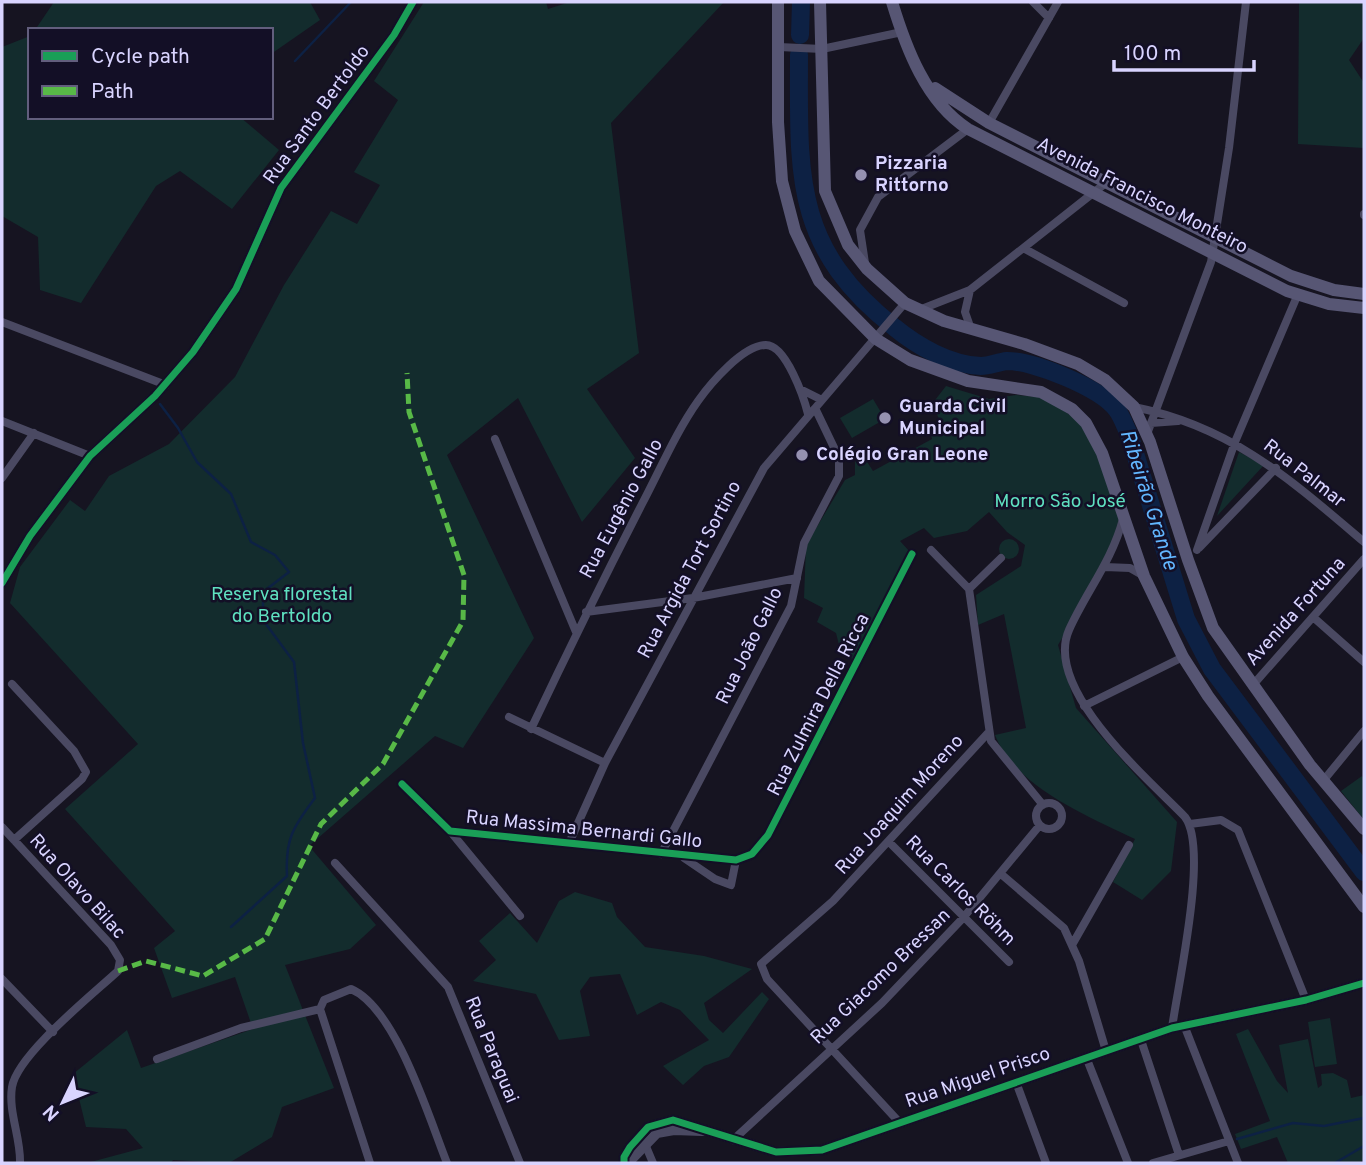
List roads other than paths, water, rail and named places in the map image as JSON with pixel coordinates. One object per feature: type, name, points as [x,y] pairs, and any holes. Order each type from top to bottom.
[{"type":"main road","points":[[778,2],[780,156],[787,204],[795,231],[819,281],[910,360],[968,381],[1041,392],[1072,409],[1096,438],[1144,576],[1183,657],[1208,696],[1364,907]]},
{"type":"main road","points":[[820,2],[822,163],[825,191],[848,245],[901,308],[919,310],[1078,364],[1105,380],[1134,407],[1149,428],[1205,609],[1225,648],[1323,781],[1364,829]]},
{"type":"main road","name":"Avenida Francisco Monteiro","points":[[892,2],[902,32],[924,79],[948,112],[968,129],[1213,254],[1298,294],[1329,304],[1364,308]]},
{"type":"main road","name":"Avenida Francisco Monteiro","points":[[924,79],[952,101],[989,123],[1290,276],[1334,290],[1364,294]]},
{"type":"street","name":"Rua Santo Bertoldo","points":[[2,583],[24,544],[90,456],[166,385],[236,289],[281,188],[394,35],[413,2]]},
{"type":"street","points":[[1033,2],[1049,18]]},
{"type":"street","points":[[989,123],[1058,2]]},
{"type":"street","points":[[1149,428],[1213,254],[1246,2]]},
{"type":"street","points":[[779,47],[822,49],[902,32]]},
{"type":"street","points":[[867,269],[860,230],[872,206],[886,190],[968,129]]},
{"type":"street","points":[[919,310],[970,290],[1107,182]]},
{"type":"street","points":[[1025,248],[1124,303]]},
{"type":"street","points":[[970,290],[965,312],[971,329]]},
{"type":"street","points":[[1276,467],[1197,550],[1235,442],[1298,294]]},
{"type":"street","name":"Rua Argida Tort Sortino","points":[[570,841],[605,763],[764,468],[901,308]]},
{"type":"street","points":[[2,322],[166,385]]},
{"type":"street","name":"Rua Eugênio Gallo","points":[[531,729],[586,612],[696,403],[733,362],[768,345],[780,352]]},
{"type":"street","name":"Rua João Gallo","points":[[661,853],[791,606],[804,543],[841,468],[780,352]]},
{"type":"street","points":[[800,390],[822,400]]},
{"type":"street","name":"Rua Palmar","points":[[1134,407],[1156,411],[1235,442],[1276,467],[1364,542]]},
{"type":"street","points":[[2,421],[90,456]]},
{"type":"street","name":"Rua Palmar","points":[[1149,428],[1181,421]]},
{"type":"street","points":[[2,478],[34,433]]},
{"type":"street","points":[[495,439],[576,632]]},
{"type":"street","points":[[1124,516],[1105,567],[1069,630],[1064,645],[1066,674],[1084,706],[1190,824],[1196,852],[1194,876],[1172,1028]]},
{"type":"street","points":[[930,550],[970,589],[1001,558]]},
{"type":"street","name":"Rua Zulmira Della Ricca","points":[[681,856],[715,879],[731,885],[738,859],[761,847],[912,554]]},
{"type":"street","name":"Avenida Fortuna","points":[[1252,686],[1364,559]]},
{"type":"street","points":[[1105,567],[1120,566],[1144,576]]},
{"type":"street","points":[[586,612],[693,598],[797,578]]},
{"type":"street","name":"Rua Joaquim Moreno","points":[[832,1047],[767,979],[761,967],[763,961],[819,915],[889,842],[965,754],[988,733],[970,589]]},
{"type":"street","points":[[1314,617],[1364,662]]},
{"type":"street","points":[[1084,706],[1183,657]]},
{"type":"street","points":[[12,684],[74,751],[86,772],[82,779],[14,840]]},
{"type":"street","points":[[509,717],[605,763]]},
{"type":"street","points":[[1323,781],[1364,731]]},
{"type":"street","points":[[988,733],[994,748],[1043,805]]},
{"type":"street","name":"Rua Massima Bernardi Gallo","points":[[402,784],[450,831],[570,841],[681,856],[738,859]]},
{"type":"street","points":[[1043,805],[1058,807],[1062,818],[1055,828],[1047,829],[1040,825],[1037,814],[1043,805]]},
{"type":"street","points":[[1190,824],[1221,820],[1238,830],[1306,1000]]},
{"type":"street","name":"Rua Giacomo Bressan","points":[[733,1140],[882,1003],[963,918],[1040,825]]},
{"type":"street","name":"Rua Olavo Bilac","points":[[2,827],[111,945],[120,960],[118,971],[52,1032]]},
{"type":"street","points":[[450,831],[520,916]]},
{"type":"street","name":"Rua Carlos Röhm","points":[[889,842],[1009,962]]},
{"type":"street","points":[[1072,945],[1129,845]]},
{"type":"street","name":"Rua Paraguai","points":[[335,863],[448,987],[520,1163]]},
{"type":"street","points":[[1001,874],[1056,919],[1072,945],[1106,1051]]},
{"type":"street","points":[[2,979],[52,1032],[21,1065],[12,1086],[20,1163]]},
{"type":"street","name":"Rua Miguel Prisco","points":[[702,1131],[697,1126],[673,1121],[653,1125],[636,1138],[624,1157],[626,1163],[645,1144],[666,1130],[702,1131],[776,1152],[798,1153],[848,1142],[1172,1028],[1306,1000],[1364,983]]},
{"type":"street","points":[[370,1163],[320,1009],[324,1000],[351,989],[359,993],[380,1015],[395,1036],[447,1163]]},
{"type":"street","points":[[157,1059],[241,1028],[320,1009]]},
{"type":"street","points":[[1184,1025],[1238,1163]]},
{"type":"street","points":[[1141,1040],[1179,1156]]},
{"type":"street","points":[[832,1047],[900,1123]]},
{"type":"street","points":[[1086,1057],[1128,1163]]},
{"type":"street","points":[[1016,1082],[1045,1163]]},
{"type":"street","points":[[1153,1163],[1229,1141]]},
{"type":"street","points":[[645,1144],[653,1163]]},
{"type":"waterway","points":[[295,61],[351,2]]},
{"type":"waterway","name":"Ribeirão Grande","points":[[800,35],[801,2]]},
{"type":"waterway","name":"Ribeirão Grande","points":[[799,55],[802,172],[808,205],[819,237],[836,267],[861,297],[894,327],[934,353],[969,365],[984,366],[1007,361],[1033,366],[1082,385],[1097,393],[1117,410],[1129,434],[1186,619],[1212,669],[1364,872]]},
{"type":"waterway","points":[[160,404],[178,428],[197,462],[231,494],[251,542],[275,555],[289,572],[263,592],[263,620],[294,662],[303,743],[315,798],[292,834],[287,852],[287,876],[231,927]]},
{"type":"waterway","points":[[1237,1139],[1293,1123],[1324,1126],[1364,1118]]},
{"type":"waterway","points":[[1335,1163],[1364,1146]]},
{"type":"place","name":"Pizzaria Rittorno","points":[[861,175]]},
{"type":"place","name":"Guarda Civil Municipal","points":[[885,418]]},
{"type":"place","name":"Colégio Gran Leone","points":[[802,455]]},
{"type":"park label","name":"Morro São José","points":[[1060,502]]},
{"type":"park label","name":"Reserva florestal do Bertoldo","points":[[282,606]]}]
